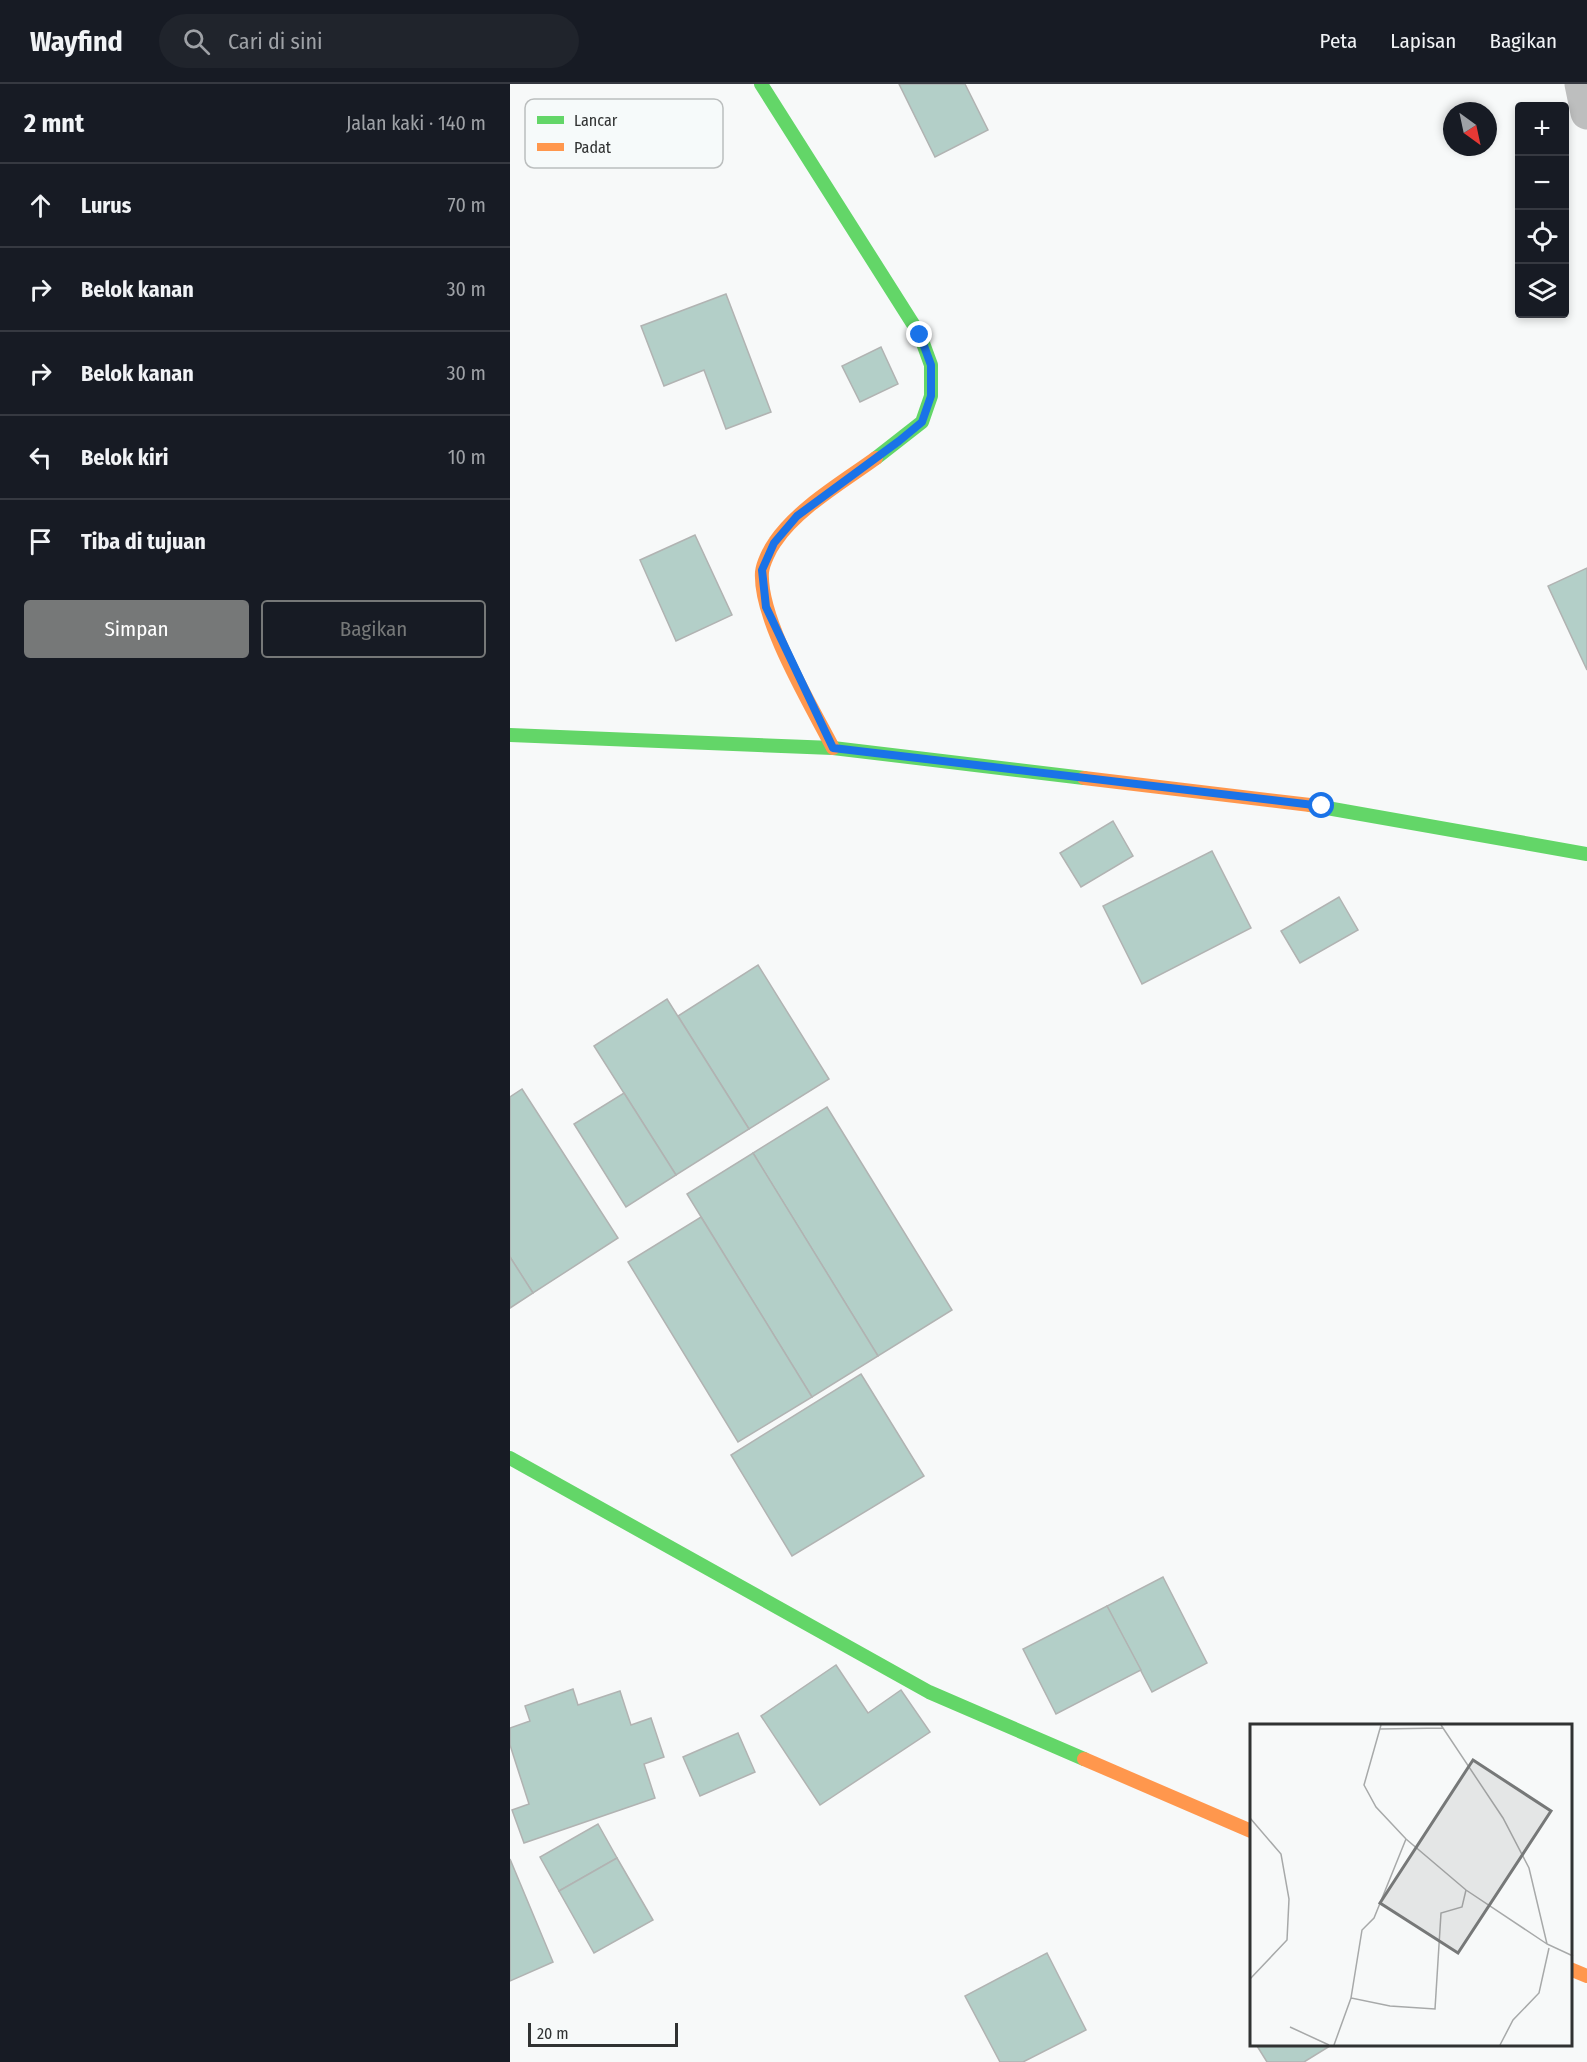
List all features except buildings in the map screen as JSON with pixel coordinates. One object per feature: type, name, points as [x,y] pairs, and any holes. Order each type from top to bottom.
[{"type":"street","points":[[761,84],[920,335],[931,365],[931,396],[922,422],[797,516],[774,543],[762,570],[766,607],[833,748]]},
{"type":"street","points":[[1581,84],[1587,113]]},
{"type":"street","points":[[510,735],[833,748],[1322,806],[1587,854]]},
{"type":"street","points":[[510,1458],[929,1692],[1250,1831]]},
{"type":"street","points":[[1572,1970],[1587,1976]]},
{"type":"traffic: fast","points":[[761,84],[920,335],[931,365],[931,396],[922,422],[876,458]]},
{"type":"traffic: fast","points":[[510,735],[833,748],[1084,778]]},
{"type":"traffic: fast","points":[[1310,805],[1587,854]]},
{"type":"traffic: fast","points":[[510,1458],[929,1692],[1084,1759]]},
{"type":"traffic: slow","points":[[833,748],[777,637],[763,591],[762,572],[773,545],[796,518],[822,496],[876,458]]},
{"type":"traffic: slow","points":[[1084,778],[1310,805]]},
{"type":"traffic: slow","points":[[1084,1759],[1250,1831]]},
{"type":"traffic: slow","points":[[1572,1970],[1587,1976]]},
{"type":"route","points":[[920,335],[931,365],[931,396],[922,422],[797,516],[774,543],[762,570],[766,607],[791,664],[833,748],[1322,806]]}]
